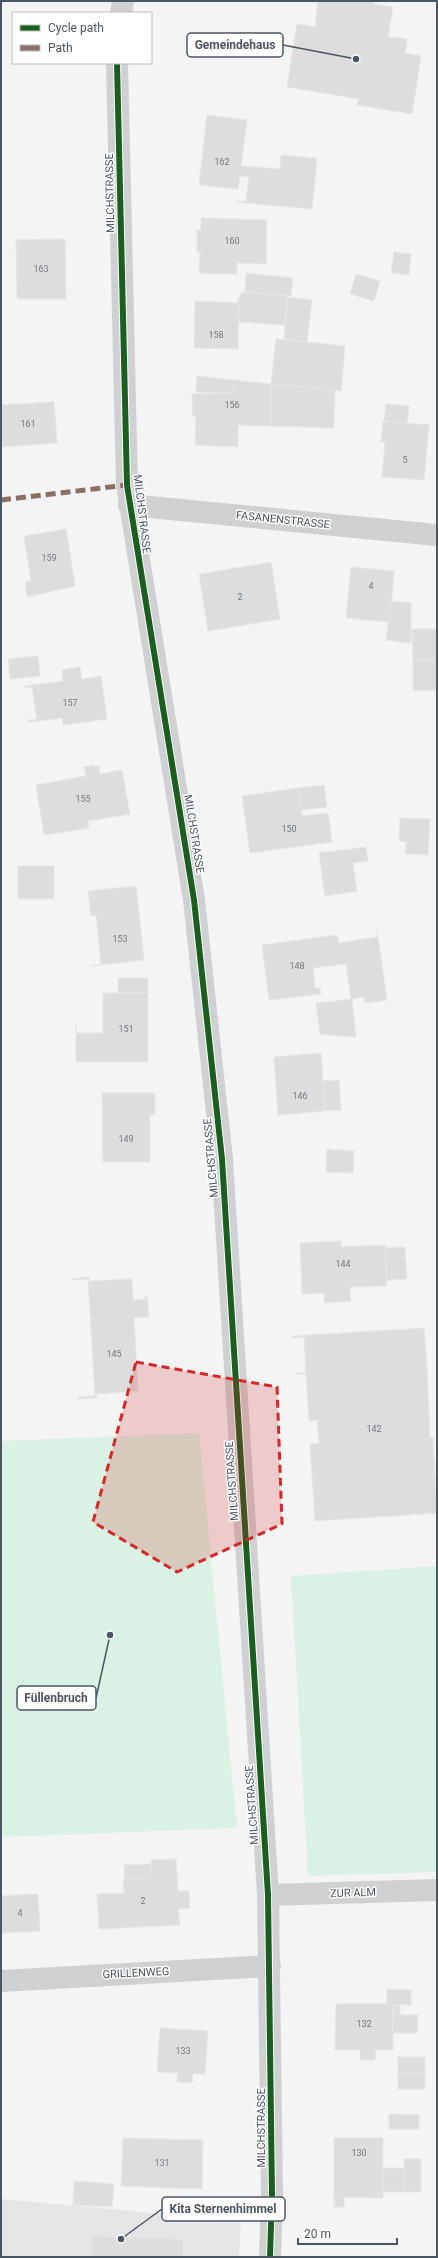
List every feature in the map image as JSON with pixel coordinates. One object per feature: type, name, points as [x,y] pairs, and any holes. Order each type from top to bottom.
[{"type":"street","points":[[121,12],[123,1]]},
{"type":"street","name":"MILCHSTRASSE","points":[[117,64],[126,485],[194,900],[222,1159],[268,1895],[272,2195],[270,2257]]},
{"type":"street","name":"FASANENSTRASSE","points":[[129,505],[437,535]]},
{"type":"street","name":"ZUR ALM","points":[[268,1895],[437,1890]]},
{"type":"street","name":"GRILLENWEG","points":[[1,1980],[270,1966]]},
{"type":"highlighted area","points":[[136,1362],[277,1387],[282,1524],[177,1572],[93,1522]]},
{"type":"shaded area","points":[[1,2199],[241,2221],[239,2257],[1,2257]]},
{"type":"green space","points":[[199,1433],[237,1828],[1,1837],[1,1441]]},
{"type":"green space","points":[[437,1566],[437,1872],[308,1876],[291,1576]]},
{"type":"building","points":[[318,1],[374,1],[374,4],[393,7],[388,37],[407,39],[405,53],[421,56],[412,114],[357,105],[359,99],[287,87],[297,24],[315,27]]},
{"type":"building","points":[[207,115],[247,120],[241,166],[280,169],[281,155],[317,158],[312,209],[236,202],[246,201],[249,177],[240,176],[238,189],[199,185]]},
{"type":"building","points":[[201,218],[267,220],[266,264],[237,263],[237,274],[199,273],[200,252],[197,252],[197,230],[201,230]]},
{"type":"building","points":[[65,239],[66,299],[17,299],[16,240]]},
{"type":"building","points":[[394,252],[411,254],[409,275],[391,273]]},
{"type":"building","points":[[246,273],[293,278],[291,296],[245,292]]},
{"type":"building","points":[[356,274],[380,281],[374,301],[350,294]]},
{"type":"building","points":[[245,292],[288,296],[286,325],[238,322],[239,303],[237,303],[240,294]]},
{"type":"building","points":[[288,297],[312,300],[307,342],[284,339]]},
{"type":"building","points":[[195,301],[239,303],[238,349],[194,348]]},
{"type":"building","points":[[276,339],[345,346],[341,391],[271,384]]},
{"type":"building","points":[[197,376],[234,380],[233,393],[196,392]]},
{"type":"building","points":[[234,380],[271,384],[271,426],[238,425],[238,447],[195,445],[196,416],[193,416],[192,394],[233,393]]},
{"type":"building","points":[[271,384],[335,390],[334,428],[271,426]]},
{"type":"building","points":[[54,402],[57,443],[1,447],[1,405]]},
{"type":"building","points":[[386,404],[409,406],[407,423],[384,421]]},
{"type":"building","points":[[383,421],[429,425],[424,480],[382,477],[385,442],[381,442]]},
{"type":"building","points":[[66,529],[75,586],[27,597],[25,582],[31,580],[24,536]]},
{"type":"building","points":[[271,562],[280,619],[208,631],[199,574]]},
{"type":"building","points":[[351,567],[394,571],[390,622],[346,618]]},
{"type":"building","points":[[391,601],[411,603],[411,643],[386,640]]},
{"type":"building","points":[[412,629],[437,629],[437,660],[413,661]]},
{"type":"building","points":[[38,656],[40,676],[10,679],[8,659]]},
{"type":"building","points":[[437,660],[437,690],[413,691],[413,661]]},
{"type":"building","points":[[80,667],[82,679],[101,676],[107,719],[63,725],[62,718],[29,722],[29,720],[37,719],[32,687],[25,688],[25,686],[63,681],[62,670]]},
{"type":"building","points":[[94,765],[94,767],[99,766],[100,774],[122,770],[130,814],[88,821],[89,828],[44,835],[36,785],[86,776],[84,767]]},
{"type":"building","points":[[324,785],[327,807],[301,810],[298,788]]},
{"type":"building","points":[[298,788],[302,816],[328,813],[332,842],[250,853],[242,796]]},
{"type":"building","points":[[400,818],[430,819],[428,855],[405,854],[406,842],[399,841]]},
{"type":"building","points":[[366,847],[368,861],[353,863],[357,891],[325,896],[319,853]]},
{"type":"building","points":[[18,866],[54,866],[54,899],[18,899]]},
{"type":"building","points":[[136,886],[144,960],[91,966],[101,964],[96,915],[91,916],[88,891]]},
{"type":"building","points":[[337,935],[339,943],[378,937],[387,1000],[365,1003],[364,997],[351,999],[346,964],[313,968],[315,988],[320,988],[321,994],[269,1000],[262,945]]},
{"type":"building","points":[[118,978],[148,978],[148,993],[118,993]]},
{"type":"building","points":[[103,993],[148,993],[148,1062],[76,1062],[76,1025],[77,1033],[103,1033]]},
{"type":"building","points":[[352,999],[356,1037],[320,1034],[316,1003]]},
{"type":"building","points":[[321,1053],[325,1111],[278,1115],[274,1057]]},
{"type":"building","points":[[339,1080],[341,1110],[325,1111],[323,1081]]},
{"type":"building","points":[[102,1093],[155,1093],[155,1115],[150,1115],[150,1162],[103,1162]]},
{"type":"building","points":[[327,1149],[354,1151],[353,1173],[326,1172]]},
{"type":"building","points":[[341,1241],[341,1247],[385,1245],[387,1286],[350,1287],[351,1301],[324,1303],[324,1293],[302,1294],[300,1243]]},
{"type":"building","points":[[405,1247],[407,1279],[387,1280],[385,1248]]},
{"type":"building","points":[[89,1277],[89,1281],[132,1279],[133,1300],[146,1299],[145,1296],[147,1296],[149,1317],[134,1318],[138,1391],[96,1394],[97,1398],[78,1399],[78,1397],[95,1396],[88,1279],[71,1279]]},
{"type":"building","points":[[424,1328],[430,1438],[433,1437],[437,1513],[315,1521],[310,1444],[319,1443],[317,1420],[309,1421],[306,1374],[296,1374],[306,1372],[304,1337],[293,1338],[293,1336]]},
{"type":"building","points":[[176,1859],[178,1891],[189,1891],[190,1908],[178,1909],[180,1925],[99,1929],[97,1894],[124,1893],[123,1879],[152,1878],[151,1860]]},
{"type":"building","points":[[151,1864],[152,1878],[125,1879],[124,1865]]},
{"type":"building","points":[[38,1894],[40,1931],[1,1933],[1,1896]]},
{"type":"building","points":[[387,1989],[411,1990],[411,2005],[387,2004]]},
{"type":"building","points":[[336,2004],[393,2004],[393,2050],[376,2050],[375,2060],[360,2060],[360,2050],[335,2050]]},
{"type":"building","points":[[394,2005],[400,2005],[400,2015],[394,2015]]},
{"type":"building","points":[[394,2015],[418,2015],[417,2033],[393,2033]]},
{"type":"building","points":[[160,2028],[208,2031],[205,2074],[193,2074],[192,2083],[177,2082],[178,2073],[157,2072]]},
{"type":"building","points":[[398,2057],[425,2057],[425,2074],[398,2074]]},
{"type":"building","points":[[398,2074],[425,2074],[425,2089],[398,2089]]},
{"type":"building","points":[[389,2114],[419,2115],[419,2129],[389,2129]]},
{"type":"building","points":[[123,2138],[203,2140],[202,2189],[121,2186]]},
{"type":"building","points":[[334,2138],[383,2138],[383,2198],[334,2197]]},
{"type":"building","points":[[404,2159],[421,2159],[421,2192],[404,2192]]},
{"type":"building","points":[[383,2168],[404,2168],[404,2192],[383,2192]]},
{"type":"building","points":[[74,2181],[114,2184],[112,2207],[73,2205]]},
{"type":"building","points":[[334,2197],[344,2197],[344,2207],[334,2207]]},
{"type":"building","points":[[92,2236],[183,2239],[183,2257],[91,2257]]},
{"type":"marked path","points":[[1,500],[127,485]]},
{"type":"cycle path","points":[[117,64],[127,485],[194,900],[222,1159],[268,1895],[272,2195],[270,2257]]},
{"type":"place","name":"Gemeindehaus","points":[[356,59]]},
{"type":"place","name":"Füllenbruch","points":[[110,1635]]},
{"type":"place","name":"Kita Sternenhimmel","points":[[121,2239]]}]
